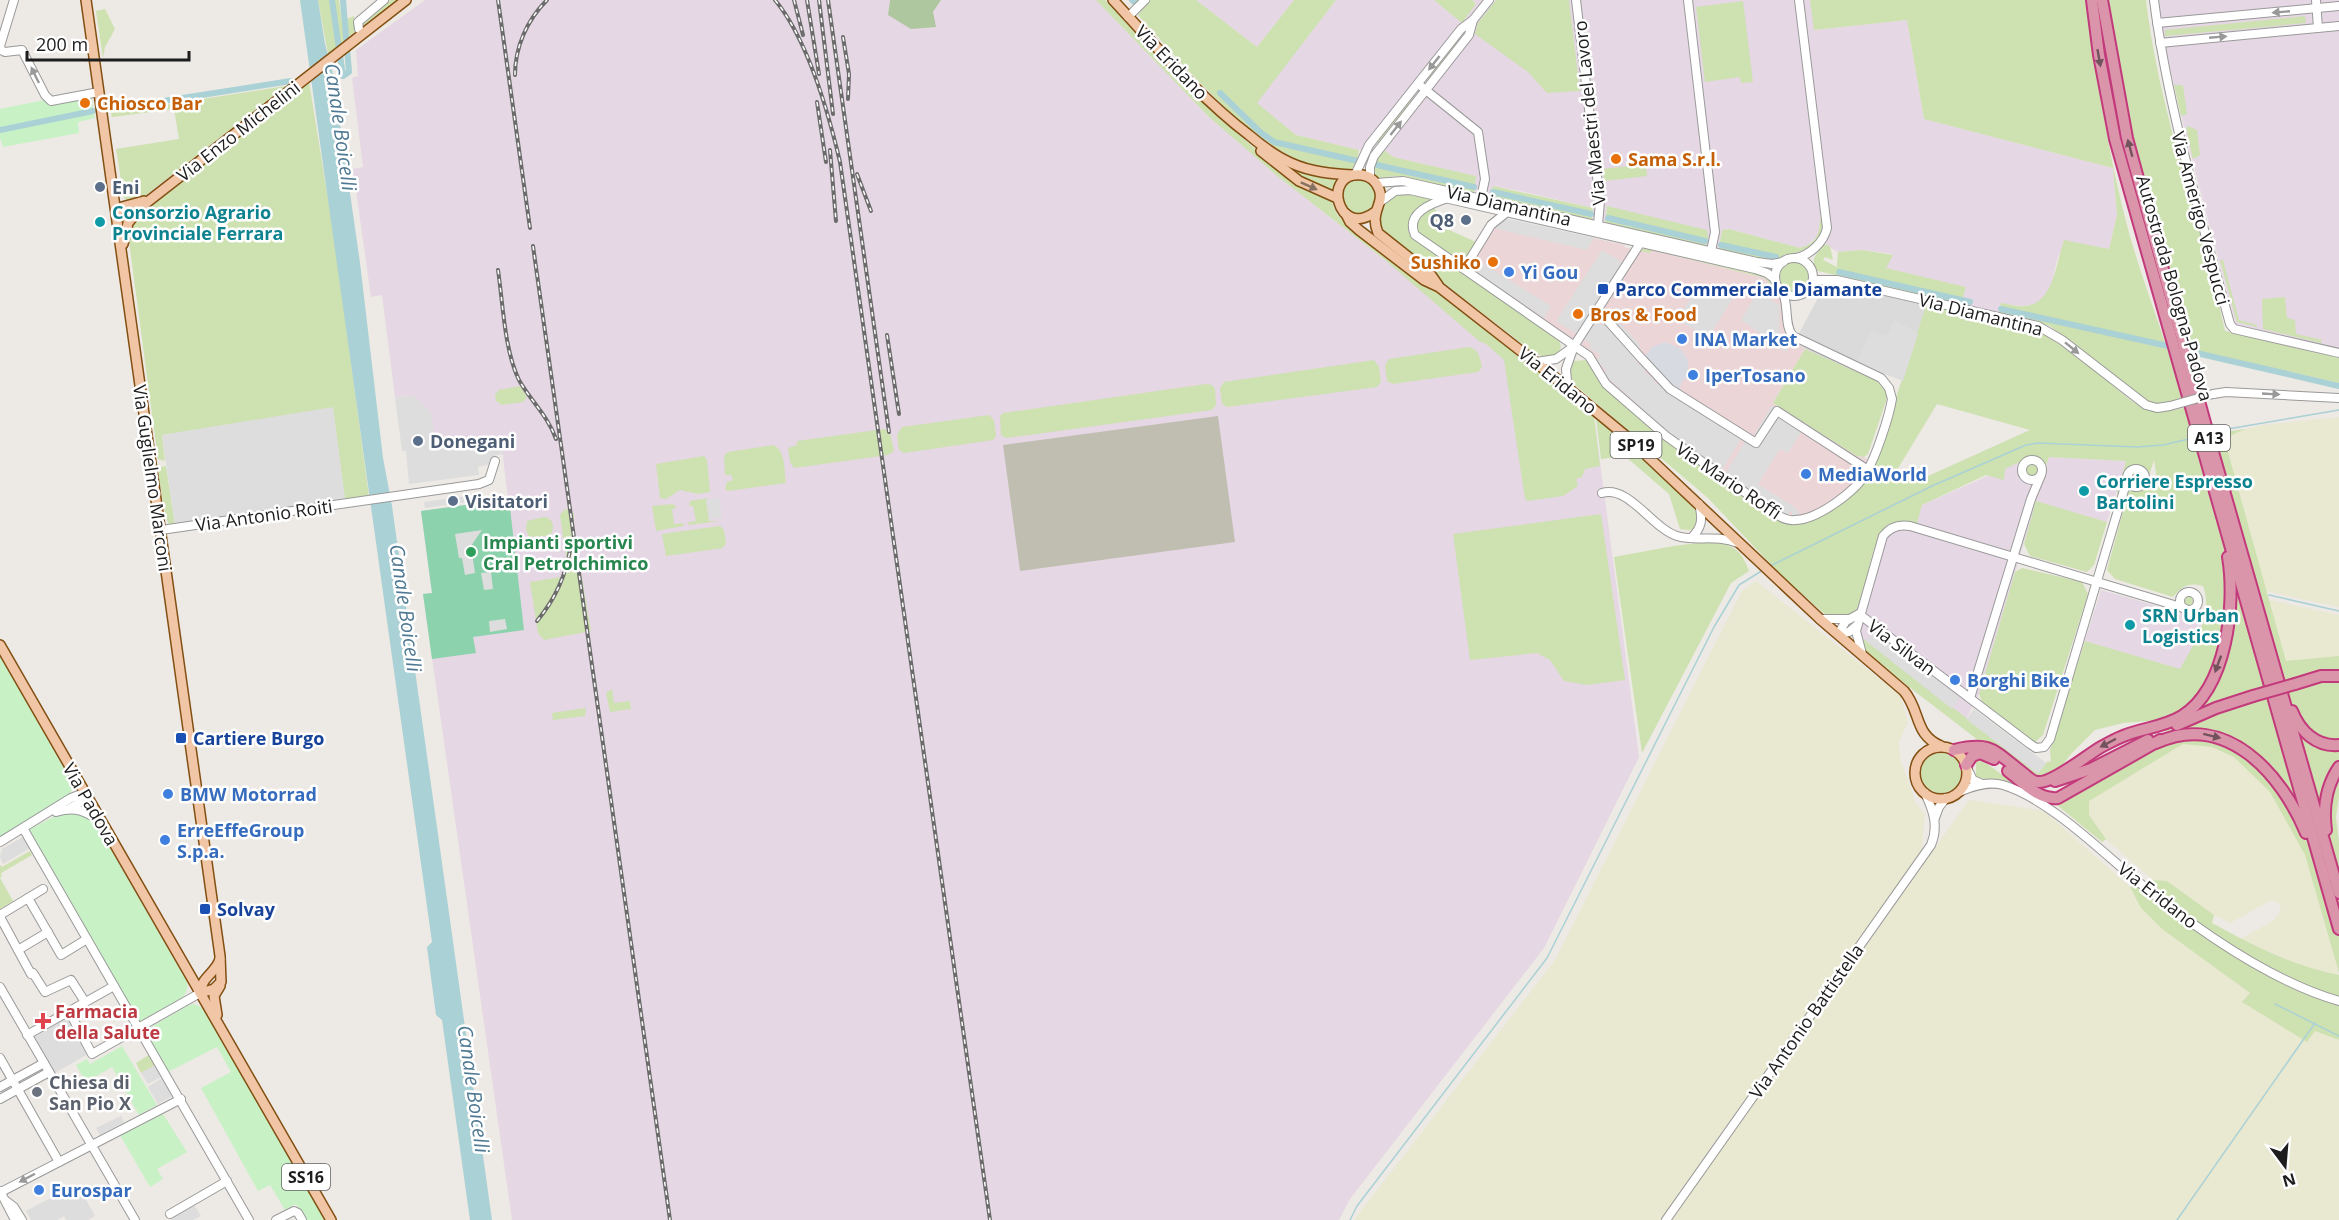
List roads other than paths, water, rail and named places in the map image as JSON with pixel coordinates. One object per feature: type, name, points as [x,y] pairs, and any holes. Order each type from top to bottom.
[{"type":"highway","name":"Autostrada Bologna-Padova","points":[[2092,0],[2098,55],[2115,139],[2339,929]]},
{"type":"highway","name":"Autostrada Bologna-Padova","points":[[2102,0],[2127,138],[2229,508],[2339,893]]},
{"type":"highway","name":"A13","points":[[2163,725],[2186,713],[2207,689],[2220,657],[2230,616],[2230,568],[2203,462],[2196,422]]},
{"type":"highway","name":"A13","points":[[2229,508],[2250,567],[2295,718],[2306,733],[2318,742],[2325,745],[2339,745]]},
{"type":"highway","name":"A13","points":[[2040,782],[2055,781],[2091,769],[2216,708],[2321,676],[2339,676]]},
{"type":"highway","name":"A13","points":[[2040,782],[2055,778],[2080,759],[2118,738],[2163,725],[2182,723]]},
{"type":"highway","name":"A13","points":[[2156,743],[2182,723]]},
{"type":"highway","name":"A13","points":[[1967,767],[1975,755],[1984,754],[2039,795],[2058,798],[2156,743],[2176,735],[2208,735],[2232,743],[2262,766],[2291,803],[2314,855],[2339,934]]},
{"type":"highway","points":[[1954,750],[1974,746],[1987,747],[2032,780],[2040,782]]},
{"type":"highway","name":"A13","points":[[2333,872],[2325,808],[2331,782],[2339,767]]},
{"type":"main road","name":"Via Guglielmo Marconi","points":[[86,0],[220,956],[221,982]]},
{"type":"main road","name":"Via Enzo Michelini","points":[[121,250],[126,229],[138,210],[155,195],[406,0]]},
{"type":"main road","name":"Via Eridano","points":[[1113,0],[1131,14],[1186,78],[1260,150],[1294,178],[1337,198],[1338,204],[1350,222],[1359,230],[1424,280],[1439,287],[1536,362],[1627,437],[1820,619],[1908,696],[1927,738],[1954,750]]},
{"type":"main road","name":"Via Eridano","points":[[1232,122],[1268,150],[1290,163],[1318,172],[1354,175],[1373,180]]},
{"type":"main road","points":[[1337,198],[1341,184],[1354,175]]},
{"type":"main road","points":[[1346,214],[1358,218],[1370,216],[1374,212],[1380,202],[1379,189],[1373,180]]},
{"type":"main road","points":[[113,188],[118,200],[127,206]]},
{"type":"main road","name":"Via Enzo Michelini","points":[[116,212],[155,195]]},
{"type":"main road","points":[[116,212],[125,214],[138,210]]},
{"type":"main road","name":"Via Eridano","points":[[1374,212],[1378,233],[1431,276],[1439,287]]},
{"type":"main road","name":"Via Padova","points":[[0,645],[331,1220]]},
{"type":"main road","name":"Via Eridano","points":[[1922,731],[1921,757],[1917,763],[1915,775],[1918,785],[1925,793]]},
{"type":"main road","points":[[1921,757],[1929,749],[1941,746]]},
{"type":"main road","points":[[1954,750],[1962,756],[1967,767],[1966,781],[1959,792]]},
{"type":"main road","name":"Via Eridano","points":[[1946,798],[1959,792]]},
{"type":"main road","points":[[1925,793],[1935,798],[1946,798]]},
{"type":"main road","points":[[220,956],[219,964],[202,983],[200,993],[214,989],[221,982]]},
{"type":"main road","points":[[183,962],[198,973],[212,971]]},
{"type":"main road","name":"Via Padova","points":[[221,982],[213,1001],[223,1031]]},
{"type":"street","points":[[14,0],[0,46],[1,50],[5,52],[22,50],[45,95],[51,100],[99,92]]},
{"type":"street","points":[[359,29],[358,22],[384,0]]},
{"type":"street","points":[[1354,175],[1369,145],[1461,29],[1473,20],[1489,0]]},
{"type":"street","name":"Via Maestri del Lavoro","points":[[1576,0],[1600,201],[1598,225]]},
{"type":"street","points":[[1688,0],[1715,232],[1711,251]]},
{"type":"street","points":[[1788,310],[1800,295],[1808,290],[1813,280],[1810,267],[1816,246],[1825,235],[1826,222],[1799,0]]},
{"type":"street","name":"Via Amerigo Vespucci","points":[[2154,0],[2160,43],[2177,126],[2231,327],[2339,353]]},
{"type":"street","points":[[1131,14],[1143,2]]},
{"type":"street","points":[[2316,4],[2318,28]]},
{"type":"street","points":[[2157,23],[2316,4],[2339,6]]},
{"type":"street","points":[[1373,180],[1370,167],[1377,151],[1469,34],[1473,20]]},
{"type":"street","points":[[2160,43],[2339,26]]},
{"type":"street","points":[[1418,84],[1478,132],[1485,179],[1482,202],[1490,215],[1491,225]]},
{"type":"street","points":[[1369,145],[1377,151]]},
{"type":"street","name":"Via Diamantina","points":[[1373,180],[1403,181],[1482,202],[1772,264],[1805,255],[1816,246]]},
{"type":"street","name":"Via Diamantina","points":[[1380,202],[1389,194],[1404,189],[1482,202],[1507,212],[1755,269],[1775,279]]},
{"type":"street","points":[[1448,198],[1424,208],[1413,223],[1413,230],[1419,238],[1464,269],[1491,225],[1507,212]]},
{"type":"street","points":[[1571,390],[1566,377],[1566,369],[1574,346],[1641,242]]},
{"type":"street","points":[[1796,258],[1810,267]]},
{"type":"street","points":[[1783,262],[1776,269],[1775,279],[1782,293],[1790,296],[1800,295]]},
{"type":"street","name":"Via Mario Roffi","points":[[1464,269],[1593,361],[1606,384],[1675,444],[1782,518],[1790,520],[1803,519],[1832,505],[1860,481],[1868,470],[1892,399],[1889,388],[1878,376],[1795,338],[1789,332],[1788,310],[1782,293]]},
{"type":"street","name":"Via Diamantina","points":[[1813,280],[1837,280],[2038,326],[2062,340],[2146,405],[2157,408],[2226,392],[2339,398]]},
{"type":"street","points":[[1598,310],[1668,388],[1756,443],[1777,411],[1868,470]]},
{"type":"street","points":[[1536,362],[1556,359],[1574,346]]},
{"type":"street","points":[[1970,698],[2031,499],[2041,475],[2042,465],[2033,460],[2027,461],[2022,471],[2030,486],[2031,499]]},
{"type":"street","name":"Via Antonio Roiti","points":[[161,530],[479,484],[490,478],[495,461]]},
{"type":"street","points":[[2097,582],[2121,498],[2127,480],[2128,474],[2132,469],[2138,468],[2143,471],[2146,476],[2145,482],[2140,486],[2127,489],[2121,498]]},
{"type":"street","points":[[2025,477],[2035,480],[2041,475]]},
{"type":"street","points":[[2127,480],[2134,487]]},
{"type":"street","name":"Via Eridano","points":[[1602,493],[1609,491],[1627,498],[1666,531],[1678,537],[1729,540],[1744,546]]},
{"type":"street","points":[[1691,538],[1699,529],[1702,520],[1699,503]]},
{"type":"street","points":[[1699,529],[1718,521]]},
{"type":"street","points":[[1706,537],[1718,521]]},
{"type":"street","points":[[1863,656],[1857,637],[1859,614],[1883,536],[1894,527],[1910,526],[2184,608],[2195,607],[2197,597],[2187,592],[2180,600]]},
{"type":"street","name":"Via Silvan","points":[[1859,614],[2030,744],[2042,748],[2050,739],[2097,582]]},
{"type":"street","points":[[2168,603],[2180,600]]},
{"type":"street","points":[[2180,600],[2184,608]]},
{"type":"street","points":[[1838,634],[1843,624],[1859,614]]},
{"type":"street","points":[[1820,619],[1851,618]]},
{"type":"street","points":[[1838,634],[1849,632],[1857,625]]},
{"type":"street","points":[[1967,767],[1973,780],[1982,784]]},
{"type":"street","name":"Via Eridano","points":[[1959,792],[1982,784],[2002,785],[2038,803],[2194,924],[2286,982],[2339,1001]]},
{"type":"street","points":[[46,815],[68,809],[82,801],[84,793]]},
{"type":"street","points":[[0,842],[71,798],[84,793]]},
{"type":"street","points":[[1925,793],[1935,818]]},
{"type":"street","name":"Via Antonio Battistella","points":[[1666,1220],[1928,849],[1935,832],[1935,818],[1946,798]]},
{"type":"street","points":[[68,809],[85,811],[101,822]]},
{"type":"street","points":[[23,828],[249,1220]]},
{"type":"street","points":[[43,889],[0,916],[31,974],[33,973],[45,992],[71,980],[85,1002]]},
{"type":"street","points":[[28,898],[61,955],[87,939]]},
{"type":"street","points":[[18,950],[48,932]]},
{"type":"street","points":[[27,1035],[114,986]]},
{"type":"street","points":[[0,987],[135,1220]]},
{"type":"street","points":[[69,1011],[92,1054],[200,993]]},
{"type":"street","points":[[0,1058],[58,1162]]},
{"type":"street","points":[[0,1099],[44,1064]]},
{"type":"street","points":[[0,1087],[50,1075]]},
{"type":"street","points":[[15,1220],[0,1191],[181,1099]]},
{"type":"street","points":[[170,1214],[227,1181]]},
{"type":"street","points":[[5,1201],[14,1207],[22,1220]]},
{"type":"street","points":[[276,1220],[292,1211],[297,1211],[301,1217]]},
{"type":"water","name":"Canale Boicelli","points":[[300,0],[318,0],[325,44],[333,74],[360,263],[383,458],[392,506],[492,1220],[470,1220],[442,1020],[436,1015],[427,947],[432,942]]},
{"type":"waterway","name":"Canale Boicelli","points":[[332,0],[343,76],[349,72],[343,0]]},
{"type":"waterway","points":[[1132,0],[1136,3]]},
{"type":"waterway","points":[[112,109],[291,81]]},
{"type":"waterway","points":[[1220,93],[1260,132],[1274,142],[1358,161]]},
{"type":"waterway","points":[[0,130],[93,111]]},
{"type":"waterway","points":[[1377,165],[1474,187]]},
{"type":"waterway","points":[[1493,192],[1591,214]]},
{"type":"waterway","points":[[1608,218],[1705,241]]},
{"type":"waterway","points":[[1721,245],[1776,257]]},
{"type":"waterway","points":[[1839,272],[1970,302]]},
{"type":"waterway","points":[[2001,309],[2168,346]]},
{"type":"waterway","points":[[2192,352],[2339,386]]},
{"type":"waterway","points":[[2216,431],[2339,410]]},
{"type":"waterway","points":[[1770,566],[1932,486],[2026,445],[2038,443],[2137,447],[2163,445],[2193,438]]},
{"type":"waterway","points":[[1350,1220],[1357,1206],[1547,958],[1714,627],[1739,585],[1763,570]]},
{"type":"waterway","points":[[2269,595],[2339,611]]},
{"type":"waterway","points":[[2275,1004],[2339,1036]]},
{"type":"waterway","points":[[2177,1220],[2315,1023]]},
{"type":"railway","points":[[498,0],[530,228]]},
{"type":"railway","points":[[515,75],[517,54],[523,34],[547,0]]},
{"type":"railway","points":[[775,0],[787,16],[807,55],[823,99],[840,162],[990,1220]]},
{"type":"railway","points":[[794,0],[803,35]]},
{"type":"railway","points":[[807,0],[819,74]]},
{"type":"railway","points":[[819,0],[833,114]]},
{"type":"railway","points":[[828,0],[889,432]]},
{"type":"railway","points":[[843,37],[849,74],[848,99]]},
{"type":"railway","points":[[817,102],[826,162]]},
{"type":"railway","points":[[830,150],[836,221]]},
{"type":"railway","points":[[857,174],[871,211]]},
{"type":"railway","points":[[533,246],[670,1220]]},
{"type":"railway","points":[[498,270],[507,340],[514,368],[523,387],[548,423],[556,439]]},
{"type":"railway","points":[[887,335],[899,414]]},
{"type":"railway","points":[[537,621],[550,604],[559,586],[571,545]]},
{"type":"place","name":"Chiosco Bar","points":[[85,103]]},
{"type":"place","name":"Sama S.r.l.","points":[[1616,159]]},
{"type":"place","name":"Eni","points":[[100,187]]},
{"type":"place","name":"Q8","points":[[1466,220]]},
{"type":"place","name":"Consorzio Agrario Provinciale Ferrara","points":[[100,222]]},
{"type":"place","name":"Sushiko","points":[[1493,262]]},
{"type":"place","name":"Yi Gou","points":[[1509,272]]},
{"type":"place","name":"Parco Commerciale Diamante","points":[[1603,289]]},
{"type":"place","name":"Bros & Food","points":[[1578,314]]},
{"type":"place","name":"INA Market","points":[[1682,339]]},
{"type":"place","name":"IperTosano","points":[[1693,375]]},
{"type":"place","name":"Donegani","points":[[418,441]]},
{"type":"place","name":"MediaWorld","points":[[1806,474]]},
{"type":"place","name":"Corriere Espresso Bartolini","points":[[2084,491]]},
{"type":"place","name":"Visitatori","points":[[453,501]]},
{"type":"place","name":"Impianti sportivi Cral Petrolchimico","points":[[471,552]]},
{"type":"place","name":"SRN Urban Logistics","points":[[2130,625]]},
{"type":"place","name":"Borghi Bike","points":[[1955,680]]},
{"type":"place","name":"Cartiere Burgo","points":[[181,738]]},
{"type":"place","name":"BMW Motorrad","points":[[168,794]]},
{"type":"place","name":"ErreEffeGroup S.p.a.","points":[[165,840]]},
{"type":"place","name":"Solvay","points":[[205,909]]},
{"type":"place","name":"Farmacia della Salute","points":[[43,1021]]},
{"type":"place","name":"Chiesa di San Pio X","points":[[37,1092]]},
{"type":"place","name":"Eurospar","points":[[39,1190]]}]
